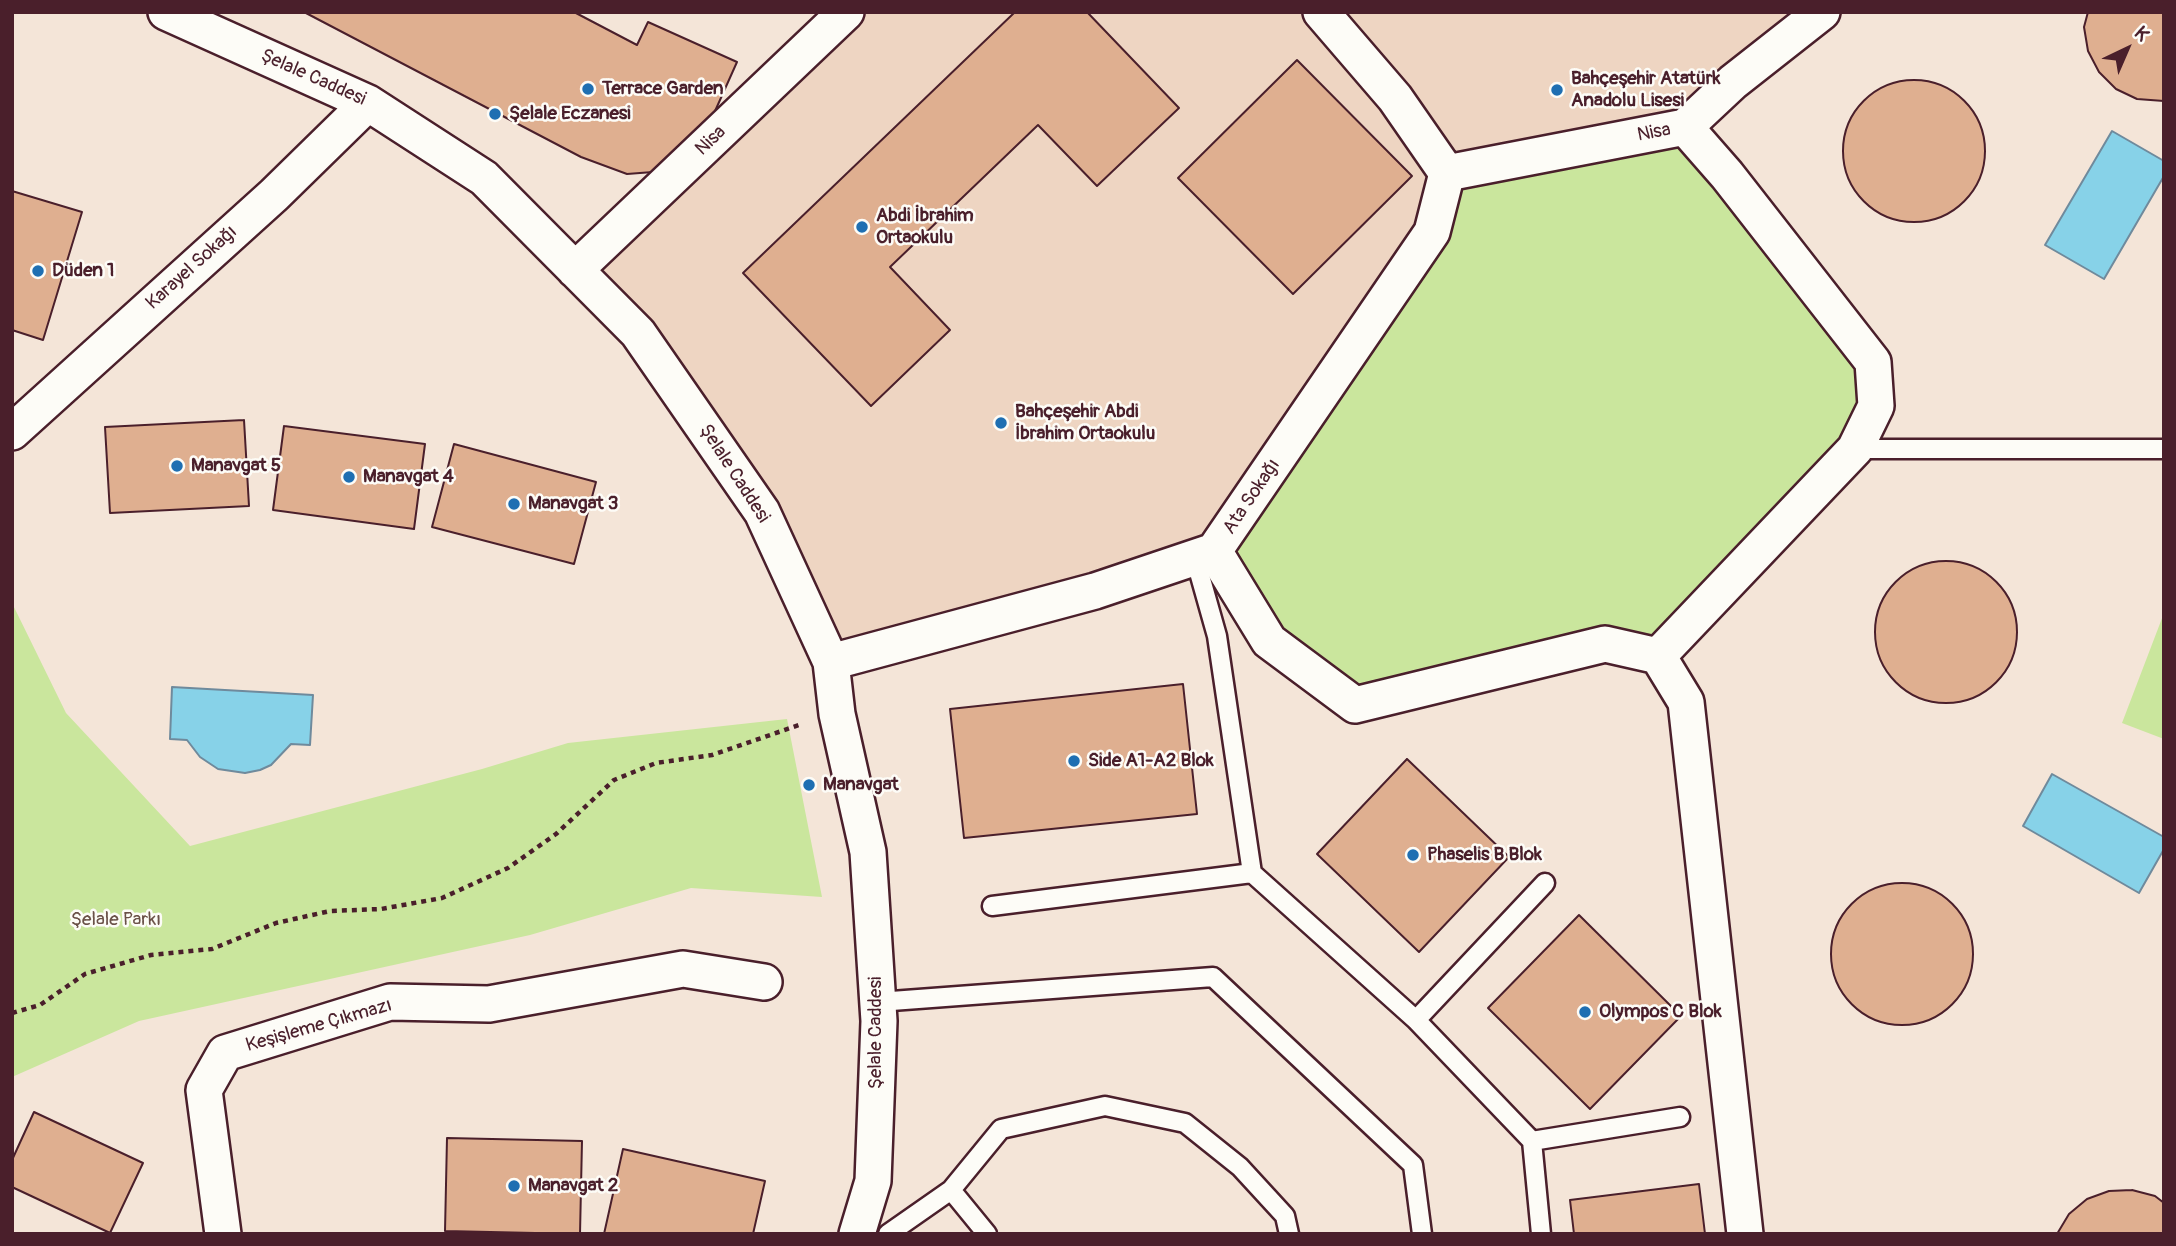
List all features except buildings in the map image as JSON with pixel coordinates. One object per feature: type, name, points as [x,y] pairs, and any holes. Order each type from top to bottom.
[{"type":"street","name":"Şelale Caddesi","points":[[166,12],[368,103],[484,178],[638,333],[762,512],[831,662],[837,714],[868,852],[878,1002],[873,1181],[857,1234]]},
{"type":"street","name":"Nisa","points":[[575,270],[846,12]]},
{"type":"street","points":[[1321,12],[1395,97],[1447,173]]},
{"type":"street","name":"Nisa","points":[[1447,173],[1685,127],[1733,82],[1822,12]]},
{"type":"street","name":"Karayel Sokağı","points":[[12,432],[274,195],[368,103]]},
{"type":"street","points":[[1658,656],[1856,449],[1876,406],[1873,362],[1727,175],[1685,127]]},
{"type":"street","name":"Ata Sokağı","points":[[1205,555],[1432,232],[1447,173]]},
{"type":"street","points":[[831,662],[1095,591],[1205,555],[1269,641],[1355,705],[1605,644],[1658,656],[1686,702],[1745,1234]]},
{"type":"street","name":"Keşişleme Çıkmazı","points":[[223,1234],[204,1090],[225,1053],[390,1002],[489,1004],[683,969],[764,982]]},
{"type":"lane","points":[[1856,449],[2164,449]]},
{"type":"lane","points":[[1205,555],[1252,873],[1416,1020],[1532,1141],[1541,1234]]},
{"type":"lane","points":[[992,906],[1252,873]]},
{"type":"lane","points":[[1416,1020],[1545,883]]},
{"type":"lane","points":[[878,1002],[1213,976],[1413,1166],[1422,1234]]},
{"type":"lane","points":[[888,1234],[951,1190],[1001,1129],[1105,1106],[1185,1123],[1240,1167],[1285,1216],[1289,1234]]},
{"type":"lane","points":[[1532,1141],[1680,1117]]},
{"type":"lane","points":[[951,1190],[987,1234]]},
{"type":"path","points":[[12,1013],[40,1005],[85,974],[151,955],[212,949],[276,923],[330,911],[381,909],[442,898],[508,868],[556,834],[614,780],[656,763],[712,755],[837,714]]},
{"type":"shaded area","name":"Bahçeşehir Abdi İbrahim Ortaokulu","points":[[846,12],[1822,12],[1685,127],[1432,232],[1214,551],[831,662],[762,512],[575,270]]},
{"type":"green space","points":[[1685,127],[1873,362],[1876,406],[1658,656],[1605,644],[1355,705],[1269,641],[1214,551],[1432,232],[1447,173]]},
{"type":"green space","name":"Şelale Parkı","points":[[12,603],[66,713],[190,846],[482,769],[568,743],[787,719],[822,897],[691,888],[530,935],[139,1021],[12,1077]]},
{"type":"green space","points":[[2164,613],[2164,739],[2122,723]]},
{"type":"water","points":[[2112,131],[2164,161],[2164,176],[2104,279],[2045,245]]},
{"type":"water","points":[[172,687],[313,695],[310,745],[291,744],[271,765],[260,770],[245,773],[218,769],[200,757],[187,740],[170,739]]},
{"type":"water","points":[[2052,774],[2164,837],[2164,849],[2139,893],[2023,826]]},
{"type":"place","name":"Terrace Garden","points":[[588,89]]},
{"type":"place","name":"Bahçeşehir Atatürk Anadolu Lisesi","points":[[1557,90]]},
{"type":"place","name":"Şelale Eczanesi","points":[[495,114]]},
{"type":"place","name":"Abdi İbrahim Ortaokulu","points":[[862,227]]},
{"type":"place","name":"Düden 1","points":[[38,271]]},
{"type":"place","name":"Bahçeşehir Abdi İbrahim Ortaokulu","points":[[1001,423]]},
{"type":"place","name":"Manavgat 5","points":[[177,466]]},
{"type":"place","name":"Manavgat 4","points":[[349,477]]},
{"type":"place","name":"Manavgat 3","points":[[514,504]]},
{"type":"place","name":"Side A1-A2 Blok","points":[[1074,761]]},
{"type":"place","name":"Manavgat","points":[[809,785]]},
{"type":"place","name":"Phaselis B Blok","points":[[1413,855]]},
{"type":"place","name":"Olympos C Blok","points":[[1585,1012]]},
{"type":"place","name":"Manavgat 2","points":[[514,1186]]}]
